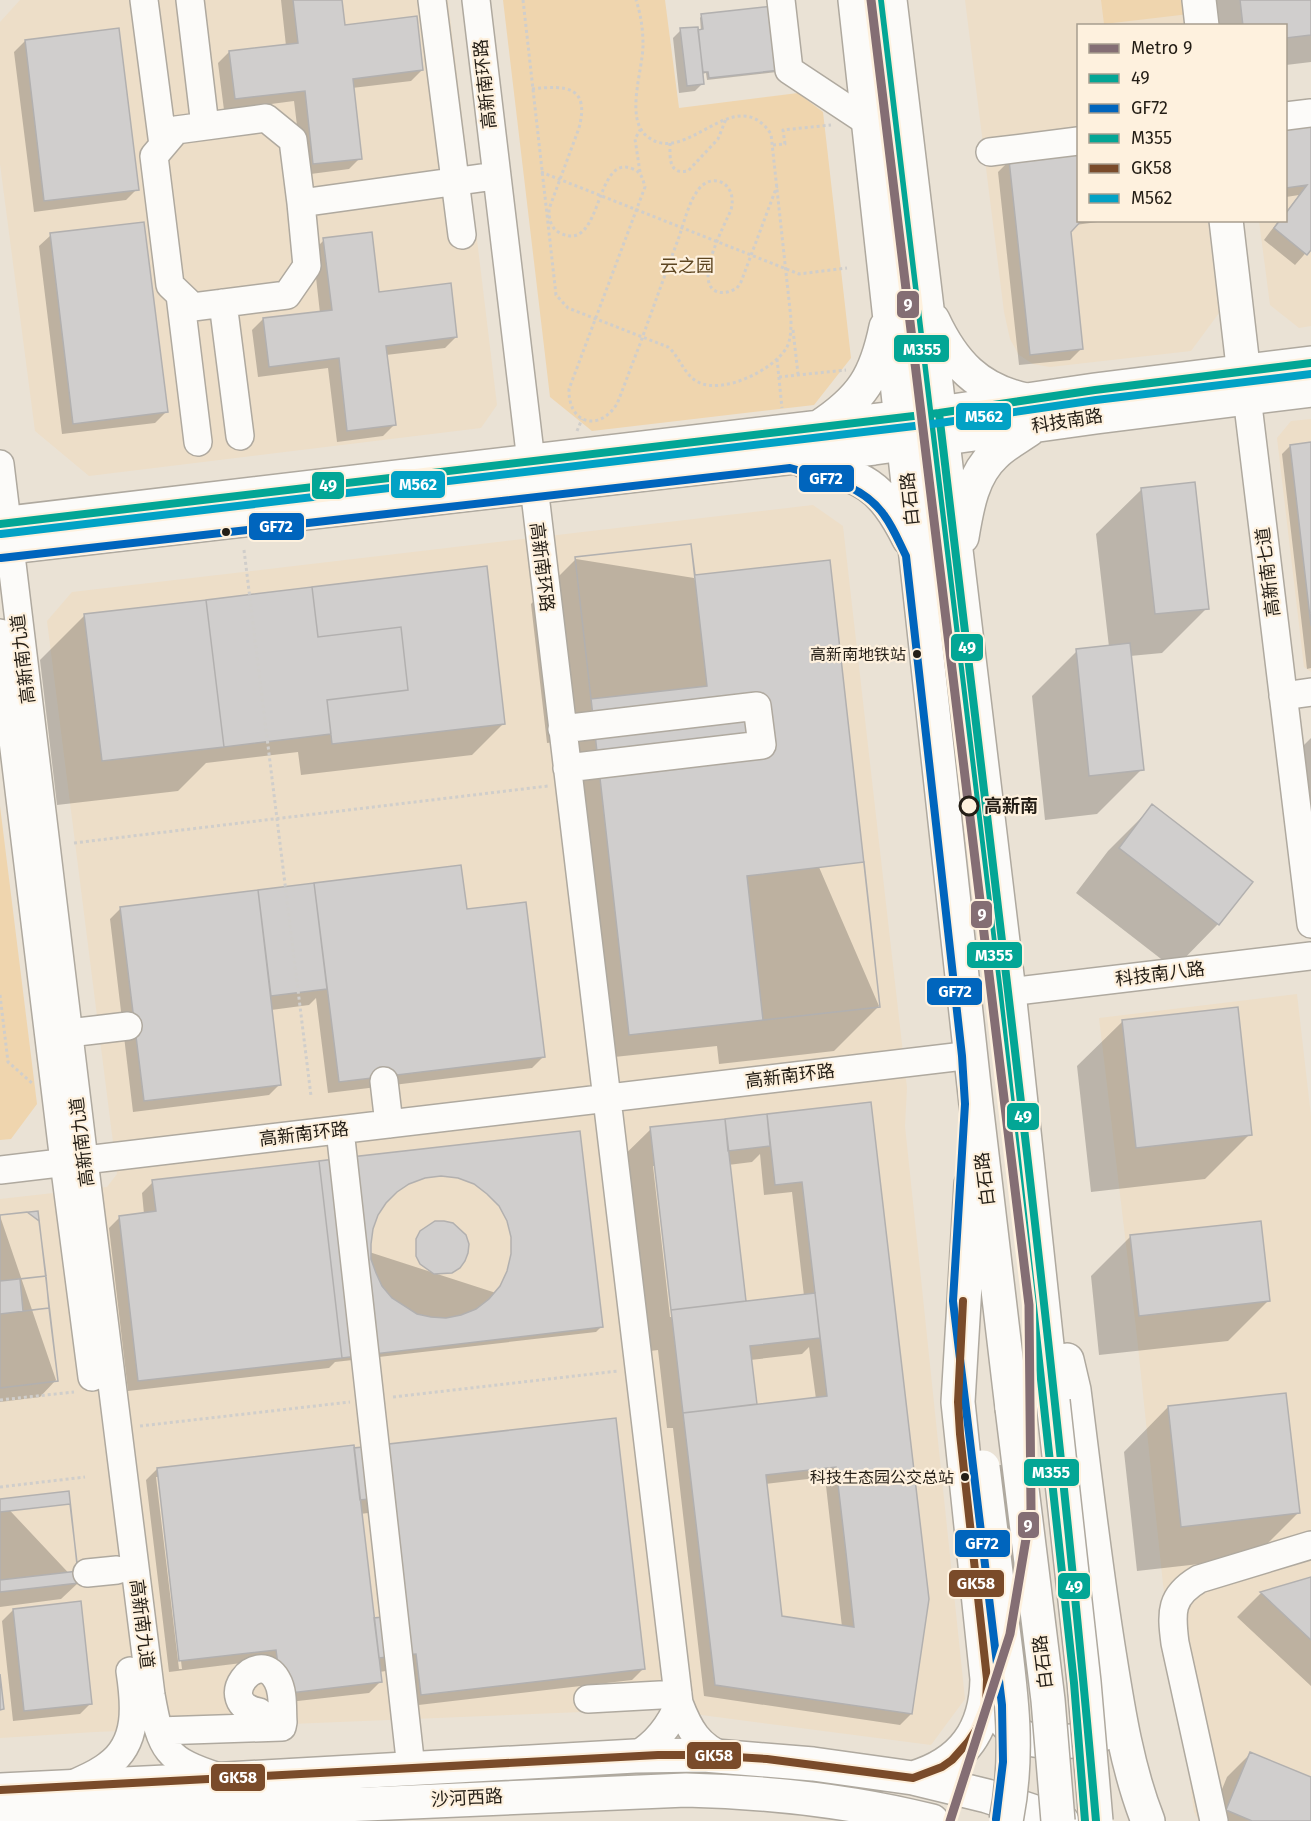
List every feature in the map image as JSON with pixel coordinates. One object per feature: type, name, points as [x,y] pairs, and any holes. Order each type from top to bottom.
[{"type":"main road","name":"白石路","points":[[855,0],[976,1104],[1048,1700],[1060,1821]]},
{"type":"main road","points":[[890,0],[1034,1216],[1084,1682],[1096,1821]]},
{"type":"main road","points":[[1199,0],[1202,24]]},
{"type":"main road","name":"高新南七道","points":[[1226,222],[1246,384]]},
{"type":"main road","points":[[926,305],[952,354],[964,369],[991,389],[1009,396],[1032,414],[995,454],[974,484],[968,503],[962,539],[959,583]]},
{"type":"main road","points":[[819,427],[843,412],[870,378],[882,349],[890,310]]},
{"type":"main road","name":"科技南路","points":[[531,474],[791,457],[903,431],[1246,384],[1311,363]]},
{"type":"main road","name":"科技南路","points":[[1246,384],[1311,390]]},
{"type":"main road","name":"科技南路","points":[[4,535],[531,474],[819,427],[903,431]]},
{"type":"main road","points":[[791,457],[841,472],[875,489],[898,517],[916,553]]},
{"type":"main road","points":[[913,1778],[942,1767],[952,1760],[976,1730],[986,1707],[987,1679],[958,1402],[976,1104]]},
{"type":"main road","points":[[1034,1216],[1074,1390],[1096,1575],[1114,1684],[1137,1789],[1149,1821]]},
{"type":"main road","points":[[963,1301],[1014,1728],[1013,1778],[1006,1821]]},
{"type":"main road","points":[[987,1679],[995,1708],[1011,1730],[1032,1740],[1044,1742],[1060,1742],[1102,1734],[1110,1726],[1114,1717],[1116,1702],[1114,1684]]},
{"type":"main road","points":[[0,1790],[635,1756],[725,1756],[813,1764],[913,1778],[987,1796],[1060,1821]]},
{"type":"main road","points":[[493,1764],[544,1765],[629,1773],[777,1794]]},
{"type":"main road","name":"沙河西路","points":[[0,1820],[636,1791],[722,1790],[777,1794],[865,1806],[932,1821]]},
{"type":"street","points":[[144,0],[163,145]]},
{"type":"street","points":[[190,0],[206,126]]},
{"type":"street","points":[[432,0],[462,235]]},
{"type":"street","name":"高新南环路","points":[[476,0],[495,177],[562,729],[558,777],[608,1098]]},
{"type":"street","points":[[781,0],[789,70],[869,123]]},
{"type":"street","points":[[1287,116],[1311,113]]},
{"type":"street","points":[[266,118],[293,140],[307,266],[287,295],[193,307],[170,285],[154,156],[176,130],[206,126],[266,118]]},
{"type":"street","points":[[990,152],[1077,141]]},
{"type":"street","points":[[301,203],[495,177]]},
{"type":"street","points":[[180,295],[198,442]]},
{"type":"street","points":[[224,303],[240,436]]},
{"type":"street","name":"高新南七道","points":[[1246,384],[1311,924]]},
{"type":"street","name":"高新南九道","points":[[0,464],[4,535],[69,1033],[74,1161],[117,1570],[134,1697],[132,1729],[117,1758],[97,1773],[70,1786]]},
{"type":"street","name":"高新南九道","points":[[0,633],[74,1161],[159,1731],[172,1756],[182,1764],[227,1779]]},
{"type":"street","points":[[1283,696],[1311,692]]},
{"type":"street","points":[[558,777],[762,745],[757,706],[562,729]]},
{"type":"street","name":"科技南八路","points":[[1008,992],[1311,956]]},
{"type":"street","points":[[69,1033],[128,1026]]},
{"type":"street","name":"高新南环路","points":[[0,1170],[972,1055]]},
{"type":"street","points":[[384,1081],[389,1124]]},
{"type":"street","points":[[608,1098],[679,1699],[688,1724],[701,1743],[710,1750],[725,1756]]},
{"type":"street","points":[[340,1130],[411,1768]]},
{"type":"street","points":[[1214,1821],[1175,1643],[1172,1618],[1177,1599],[1185,1587],[1199,1579],[1311,1545]]},
{"type":"street","points":[[87,1573],[117,1570]]},
{"type":"street","points":[[159,1731],[282,1727],[279,1682],[275,1676],[262,1670],[249,1673],[240,1684],[239,1690],[242,1702],[259,1712]]},
{"type":"street","points":[[588,1699],[679,1699]]},
{"type":"street","points":[[635,1756],[657,1740],[670,1725],[679,1699]]},
{"type":"path","points":[[523,0],[556,295],[568,308],[668,347],[674,352],[688,375],[705,385],[717,385],[744,379],[762,372],[777,359],[787,346],[792,320]]},
{"type":"path","points":[[636,0],[643,39],[636,112],[641,129],[646,136],[654,141],[677,144],[726,119],[749,117],[759,120],[771,134],[798,375]]},
{"type":"path","points":[[532,89],[565,87],[579,97],[582,105],[579,128],[551,201],[548,215],[553,227],[559,232],[566,235],[580,233],[590,223],[609,177],[620,169],[627,167],[640,174]]},
{"type":"path","points":[[670,143],[670,159],[673,169],[688,171],[718,139],[726,119]]},
{"type":"path","points":[[773,145],[785,144],[783,130],[831,125]]},
{"type":"path","points":[[641,129],[635,139],[640,174],[645,187],[569,389],[568,399],[571,408],[582,419],[597,421],[610,414],[617,404],[682,227],[696,192],[701,186],[715,181],[722,182],[729,186],[732,192],[733,202],[707,272],[710,287],[716,292],[732,291],[737,288],[777,186]]},
{"type":"path","points":[[541,172],[799,274],[847,268]]},
{"type":"path","points":[[777,359],[783,413]]},
{"type":"path","points":[[779,377],[851,369]]},
{"type":"path","points":[[574,437],[582,419]]},
{"type":"path","points":[[244,550],[311,1096]]},
{"type":"path","points":[[75,843],[276,819],[558,777]]},
{"type":"path","points":[[0,995],[8,1062],[32,1083]]},
{"type":"path","points":[[0,1400],[74,1392]]},
{"type":"path","points":[[0,1487],[85,1476]]},
{"type":"shaded area","points":[[20,0],[448,0],[497,405],[481,428],[89,476],[35,431],[0,164],[0,22]]},
{"type":"shaded area","points":[[965,0],[1180,0],[1184,24],[1077,24],[1077,222],[1208,222],[1219,313],[1191,351],[1050,367],[1033,364],[1019,355],[1010,339],[1004,312]]},
{"type":"shaded area","points":[[1311,113],[1311,326],[1299,328],[1270,305],[1259,222],[1287,222],[1287,116]]},
{"type":"shaded area","points":[[1311,419],[1311,672],[1304,667],[1277,438],[1291,421]]},
{"type":"shaded area","points":[[813,505],[843,526],[907,1088],[905,1126],[965,1699],[931,1745],[656,1709],[0,1738],[0,1199],[107,1187],[117,1174],[47,621],[72,592]]},
{"type":"shaded area","points":[[1297,994],[1311,1116],[1311,1821],[1199,1821],[1194,1812],[1163,1584],[1137,1337],[1099,1018]]},
{"type":"green space","name":"云之园","points":[[503,0],[665,0],[679,108],[798,93],[823,112],[851,358],[814,405],[592,431],[550,397]]},
{"type":"green space","points":[[1101,0],[1188,0],[1189,14],[1104,24]]},
{"type":"green space","points":[[0,806],[37,1104],[11,1139],[0,1140]]},
{"type":"building","points":[[293,0],[342,0],[345,25],[417,16],[423,70],[353,79],[362,159],[313,164],[305,91],[235,99],[229,51],[298,43]]},
{"type":"building","points":[[1240,0],[1311,0],[1311,35],[1287,38],[1287,24],[1243,24]]},
{"type":"building","points":[[773,6],[781,70],[709,78],[708,72],[703,72],[698,30],[703,29],[701,14]]},
{"type":"building","points":[[698,27],[704,84],[687,86],[680,28]]},
{"type":"building","points":[[119,28],[139,190],[44,201],[25,40]]},
{"type":"building","points":[[1311,125],[1311,250],[1307,255],[1274,228],[1278,222],[1287,222],[1287,212],[1307,185],[1287,188],[1287,128]]},
{"type":"building","points":[[1077,152],[1077,222],[1080,222],[1071,232],[1083,349],[1030,355],[1009,160]]},
{"type":"building","points":[[144,222],[168,412],[73,424],[50,233]]},
{"type":"building","points":[[372,232],[379,292],[451,283],[457,337],[386,346],[396,425],[347,431],[339,358],[269,367],[263,318],[332,310],[323,238]]},
{"type":"building","points":[[1311,442],[1311,626],[1290,445]]},
{"type":"building","points":[[1195,482],[1209,609],[1155,614],[1141,488]]},
{"type":"building","points":[[691,544],[707,686],[591,699],[575,557]]},
{"type":"building","points":[[691,544],[695,575],[830,560],[880,1007],[629,1035],[575,557]]},
{"type":"building","points":[[487,566],[505,724],[332,744],[327,700],[408,690],[401,627],[318,637],[312,587]]},
{"type":"building","points":[[312,587],[318,637],[401,627],[408,690],[327,700],[331,734],[224,747],[206,600]]},
{"type":"building","points":[[206,600],[224,747],[102,761],[84,614]]},
{"type":"building","points":[[1130,643],[1144,770],[1089,776],[1076,649]]},
{"type":"building","points":[[1152,804],[1253,882],[1219,925],[1119,848]]},
{"type":"building","points":[[864,862],[880,1007],[763,1020],[747,876]]},
{"type":"building","points":[[461,865],[467,909],[526,902],[545,1057],[339,1082],[314,883]]},
{"type":"building","points":[[314,883],[327,989],[271,996],[258,890]]},
{"type":"building","points":[[258,890],[281,1085],[144,1101],[120,907]]},
{"type":"building","points":[[1238,1007],[1252,1135],[1136,1148],[1122,1020]]},
{"type":"building","points":[[871,1102],[929,1599],[912,1714],[715,1685],[683,1413],[827,1396],[802,1182],[775,1185],[767,1114]],"holes":[[[836,1467],[854,1627],[782,1616],[766,1475]]]},
{"type":"building","points":[[767,1114],[770,1146],[728,1151],[725,1119]]},
{"type":"building","points":[[725,1119],[746,1301],[671,1310],[650,1127]]},
{"type":"building","points":[[580,1131],[603,1327],[374,1354],[351,1157]]},
{"type":"building","points":[[351,1157],[374,1354],[342,1358],[319,1161]]},
{"type":"building","points":[[319,1161],[342,1358],[138,1381],[119,1216],[156,1211],[152,1180]]},
{"type":"building","points":[[441,1176],[458,1178],[474,1184],[499,1206],[507,1221],[511,1237],[511,1254],[500,1286],[476,1309],[461,1315],[446,1318],[417,1314],[392,1298],[382,1286],[371,1259],[373,1229],[386,1203],[409,1184],[425,1178]],"holes":[[[435,1221],[453,1223],[466,1235],[469,1244],[468,1253],[460,1268],[452,1273],[434,1274],[420,1264],[416,1256],[416,1239],[420,1231]]]},
{"type":"building","points":[[38,1211],[58,1381],[0,1388],[0,1215]]},
{"type":"building","points":[[27,1212],[39,1221],[46,1276],[0,1281],[0,1215]]},
{"type":"building","points":[[1261,1221],[1270,1301],[1139,1316],[1130,1235]]},
{"type":"building","points":[[46,1276],[49,1308],[23,1311],[20,1279]]},
{"type":"building","points":[[815,1293],[820,1338],[750,1346],[757,1404],[683,1413],[671,1310]]},
{"type":"building","points":[[49,1308],[58,1381],[0,1388],[0,1314]]},
{"type":"building","points":[[1286,1393],[1300,1513],[1181,1527],[1168,1406]]},
{"type":"building","points":[[616,1418],[645,1669],[421,1695],[416,1654],[404,1655],[380,1445]]},
{"type":"building","points":[[354,1445],[382,1682],[282,1694],[276,1650],[179,1661],[157,1468]]},
{"type":"building","points":[[380,1445],[386,1497],[360,1500],[354,1448]]},
{"type":"building","points":[[69,1491],[79,1583],[0,1592],[0,1499]]},
{"type":"building","points":[[70,1504],[78,1571],[0,1580],[0,1512]]},
{"type":"building","points":[[1311,1577],[1311,1640],[1260,1592]]},
{"type":"building","points":[[81,1601],[92,1704],[24,1711],[13,1609]]},
{"type":"building","points":[[400,1615],[404,1655],[379,1658],[374,1618]]},
{"type":"building","points":[[0,1674],[4,1709],[0,1710]]},
{"type":"building","points":[[1250,1752],[1311,1777],[1311,1821],[1252,1821],[1226,1810]]},
{"type":"metro line","name":"9","points":[[871,0],[1029,1305],[1031,1509],[1010,1634],[950,1821]]},
{"type":"transit line","name":"M355","points":[[880,1],[999,993],[1074,1683],[1085,1821]]},
{"type":"transit line","name":"49","points":[[0,524],[939,413],[1095,390],[1311,363]]},
{"type":"transit line","name":"M562","points":[[1,534],[940,423],[1096,400],[1311,374]]},
{"type":"transit line","name":"49","points":[[939,413],[1043,1293],[1096,1821]]},
{"type":"transit line","name":"GF72","points":[[1,558],[790,468],[854,489],[875,504],[884,515],[906,556],[962,1056],[965,1104],[953,1301],[1002,1705],[1003,1762],[996,1819]]},
{"type":"transit line","name":"GK58","points":[[0,1790],[658,1755],[767,1759],[913,1778],[942,1767],[952,1760],[968,1742],[986,1707],[987,1679],[958,1402],[963,1301]]},
{"type":"place","name":"高新南地铁站","points":[[917,654]]},
{"type":"place","name":"高新南","points":[[969,806]]},
{"type":"place","name":"科技生态园公交总站","points":[[965,1477]]}]
